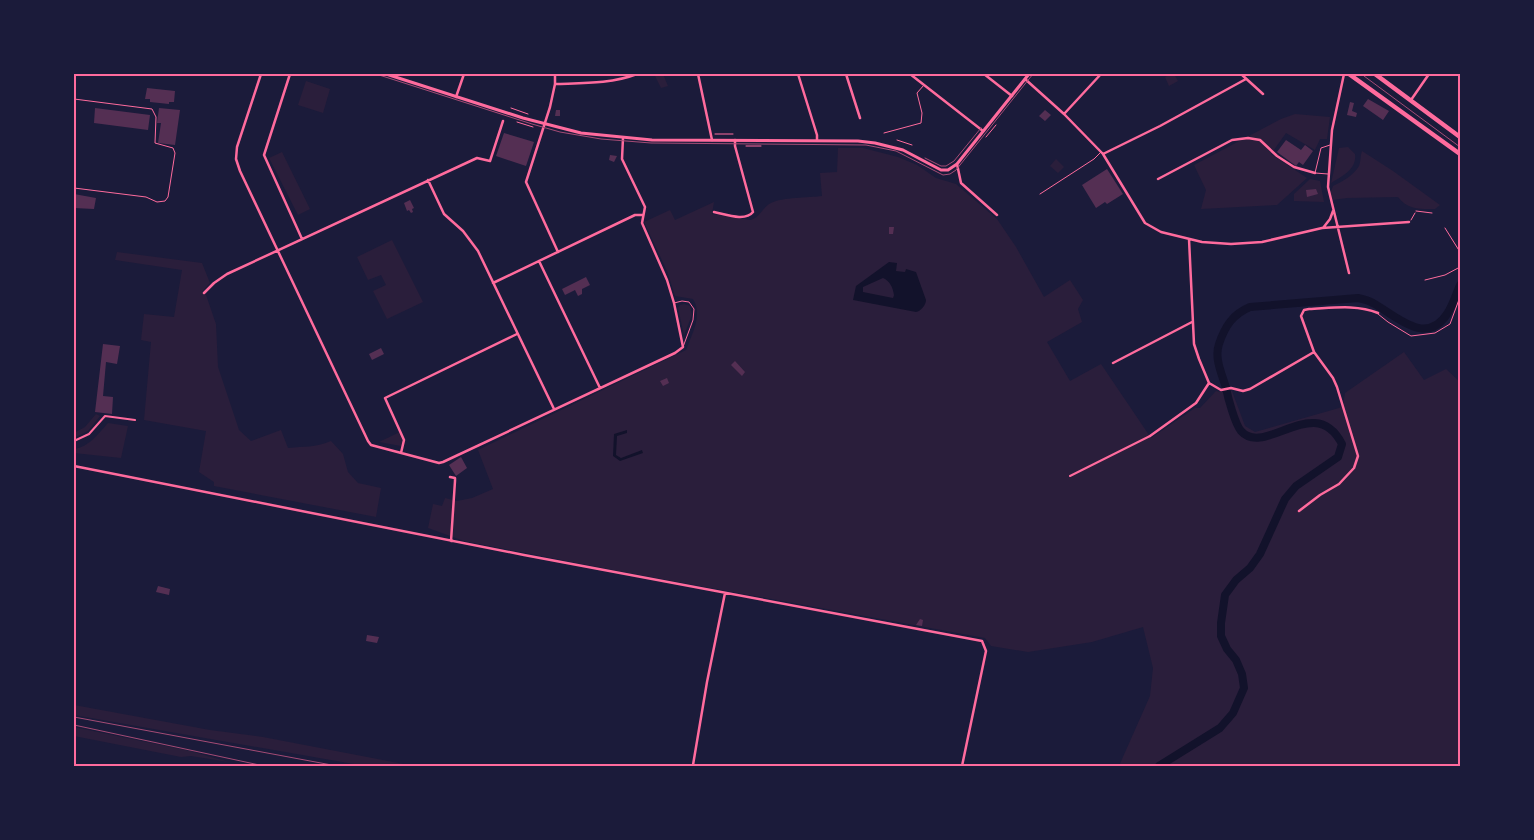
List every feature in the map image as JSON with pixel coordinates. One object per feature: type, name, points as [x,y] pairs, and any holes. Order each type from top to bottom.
[{"type":"main road","points":[[1349,74],[1460,154]]},
{"type":"main road","points":[[1374,74],[1460,136]]},
{"type":"street","points":[[261,74],[240,138],[236,159],[242,174],[368,442],[371,445],[439,463],[675,353],[683,347],[667,280],[642,223],[645,207],[622,159],[622,138]]},
{"type":"street","points":[[290,74],[264,155],[302,239]]},
{"type":"street","points":[[386,74],[544,125],[581,133],[622,138],[858,141],[887,145],[910,153],[941,170],[948,170],[957,164],[1029,74]]},
{"type":"street","points":[[456,96],[464,74]]},
{"type":"street","points":[[555,74],[555,84],[544,125],[526,182],[558,252]]},
{"type":"street","points":[[555,84],[611,81],[637,74]]},
{"type":"street","points":[[698,74],[712,140]]},
{"type":"street","points":[[798,74],[817,134],[817,140]]},
{"type":"street","points":[[846,74],[860,118]]},
{"type":"street","points":[[910,74],[983,132]]},
{"type":"street","points":[[986,74],[1012,96]]},
{"type":"street","points":[[1064,114],[1101,74]]},
{"type":"street","points":[[1241,74],[1263,94]]},
{"type":"street","points":[[1344,74],[1332,130],[1328,187],[1349,273]]},
{"type":"street","points":[[1411,100],[1429,74]]},
{"type":"street","points":[[1025,79],[1064,114],[1102,153],[1145,223],[1161,232],[1212,243],[1250,243],[1322,228],[1409,222]]},
{"type":"street","points":[[1102,153],[1160,126],[1246,79]]},
{"type":"street","points":[[204,293],[227,274],[428,180],[477,158],[490,161],[503,121]]},
{"type":"street","points":[[1158,179],[1232,140],[1248,138],[1260,140],[1277,156],[1294,167],[1315,173]]},
{"type":"street","points":[[714,212],[744,217],[750,216],[753,212],[735,140]]},
{"type":"street","points":[[957,164],[962,183],[998,215]]},
{"type":"street","points":[[428,180],[444,214],[455,222],[478,251],[554,410]]},
{"type":"street","points":[[1322,228],[1330,218],[1333,210]]},
{"type":"street","points":[[493,283],[635,215],[643,215]]},
{"type":"street","points":[[1189,239],[1194,344],[1198,359],[1209,383],[1221,390],[1231,388],[1243,391],[1250,389],[1314,352]]},
{"type":"street","points":[[539,261],[600,388]]},
{"type":"street","points":[[1300,511],[1320,495],[1339,484],[1354,468],[1358,456],[1333,378],[1314,352],[1301,316],[1304,310],[1309,308],[1355,307],[1364,308],[1378,314]]},
{"type":"street","points":[[1113,363],[1192,322]]},
{"type":"street","points":[[401,453],[404,440],[385,398],[517,334]]},
{"type":"street","points":[[1070,476],[1150,436],[1196,403],[1209,383]]},
{"type":"street","points":[[74,441],[89,434],[105,416],[135,420]]},
{"type":"street","points":[[74,466],[725,593],[982,641],[986,651],[962,766]]},
{"type":"street","points":[[450,477],[455,478],[452,540]]},
{"type":"street","points":[[693,765],[725,593]]},
{"type":"lane","points":[[884,133],[921,123],[922,113],[917,93],[924,85]]},
{"type":"lane","points":[[74,99],[152,109],[156,114],[155,143],[173,148],[175,153],[168,197],[165,201],[157,202],[146,197],[74,188]]},
{"type":"lane","points":[[1328,174],[1315,173],[1321,148],[1330,145]]},
{"type":"lane","points":[[1040,194],[1102,153]]},
{"type":"lane","points":[[1416,211],[1432,213]]},
{"type":"lane","points":[[1445,228],[1460,252]]},
{"type":"lane","points":[[1425,280],[1445,275],[1460,267]]},
{"type":"lane","points":[[1378,314],[1411,336],[1435,333],[1450,324],[1460,297]]},
{"type":"lane","points":[[674,303],[689,302],[694,309],[693,320],[683,347]]},
{"type":"path","points":[[510,108],[528,114]]},
{"type":"path","points":[[517,122],[533,128]]},
{"type":"path","points":[[986,138],[996,125]]},
{"type":"path","points":[[715,134],[734,134]]},
{"type":"path","points":[[897,140],[912,145]]},
{"type":"path","points":[[746,146],[761,146]]},
{"type":"path","points":[[1409,222],[1416,211]]},
{"type":"shaded area","points":[[663,74],[668,86],[661,88],[655,76]]},
{"type":"shaded area","points":[[1174,74],[1178,81],[1169,86],[1165,77]]},
{"type":"shaded area","points":[[306,81],[330,89],[323,113],[298,105]]},
{"type":"shaded area","points":[[1295,114],[1330,117],[1327,139],[1320,139],[1315,150],[1286,133],[1271,154],[1307,178],[1277,205],[1201,209],[1206,190],[1194,165],[1281,119]]},
{"type":"shaded area","points":[[1348,147],[1355,154],[1354,164],[1348,172],[1331,183],[1339,148]]},
{"type":"shaded area","points":[[838,148],[863,148],[898,157],[917,165],[936,178],[956,184],[997,219],[1016,247],[1044,297],[1070,280],[1083,300],[1078,309],[1082,322],[1047,342],[1070,381],[1101,364],[1151,438],[1195,408],[1200,408],[1216,391],[1232,391],[1245,426],[1255,432],[1339,408],[1343,405],[1345,393],[1404,352],[1424,380],[1446,369],[1460,382],[1460,766],[1119,766],[1150,696],[1153,668],[1143,627],[1092,642],[1028,652],[991,646],[985,638],[464,541],[428,528],[433,504],[442,506],[445,498],[457,501],[472,498],[493,489],[478,450],[686,350],[696,324],[696,305],[693,299],[675,296],[667,271],[644,222],[670,210],[675,220],[714,202],[712,214],[751,220],[757,217],[768,205],[776,201],[822,196],[820,173],[837,172]]},
{"type":"shaded area","points":[[1362,151],[1440,205],[1435,209],[1415,208],[1410,207],[1398,197],[1332,200],[1330,194],[1333,186],[1348,178],[1357,169],[1360,164]]},
{"type":"shaded area","points":[[282,152],[310,209],[298,215],[269,158]]},
{"type":"shaded area","points":[[1056,159],[1064,167],[1058,173],[1050,166]]},
{"type":"shaded area","points":[[1310,179],[1320,181],[1324,202],[1294,201],[1294,194]]},
{"type":"shaded area","points":[[392,240],[423,302],[387,319],[373,291],[386,285],[381,275],[368,280],[357,257]]},
{"type":"shaded area","points":[[117,252],[202,263],[210,283],[202,292],[206,295],[216,324],[218,367],[239,430],[251,441],[281,430],[288,448],[314,446],[331,441],[343,454],[348,472],[358,483],[381,488],[376,517],[214,486],[214,482],[199,472],[206,431],[144,420],[151,342],[141,340],[144,314],[174,317],[182,270],[115,260]]},
{"type":"shaded area","points":[[889,262],[897,263],[896,271],[905,272],[906,269],[916,272],[926,302],[916,312],[853,300],[856,286]],"holes":[[[883,278],[892,287],[893,298],[863,292],[863,287]]]},
{"type":"shaded area","points":[[684,304],[690,306],[692,315],[684,335],[678,308]]},
{"type":"shaded area","points":[[96,414],[100,416],[88,431],[74,438],[74,433],[85,427]]},
{"type":"shaded area","points":[[108,423],[128,426],[121,458],[74,453],[74,449],[89,443]]},
{"type":"shaded area","points":[[627,430],[627,433],[617,436],[616,455],[621,458],[642,450],[643,453],[620,461],[613,456],[614,434]]},
{"type":"shaded area","points":[[400,432],[403,441],[401,446],[379,442]]},
{"type":"shaded area","points":[[74,705],[210,730],[263,737],[414,766],[365,766],[74,715]]},
{"type":"shaded area","points":[[74,727],[190,751],[229,762],[191,756],[181,757],[74,736]]},
{"type":"building","points":[[147,88],[175,91],[174,102],[169,102],[169,104],[150,102],[150,99],[145,99]]},
{"type":"building","points":[[1368,99],[1389,111],[1383,120],[1363,106]]},
{"type":"building","points":[[1350,102],[1354,103],[1352,111],[1357,113],[1356,117],[1347,115]]},
{"type":"building","points":[[95,108],[150,115],[148,130],[94,123]]},
{"type":"building","points":[[159,108],[180,110],[175,145],[158,143],[161,123],[157,123]]},
{"type":"building","points":[[556,110],[560,110],[560,116],[555,116]]},
{"type":"building","points":[[1045,110],[1051,115],[1045,121],[1039,116]]},
{"type":"building","points":[[504,133],[534,142],[526,166],[496,156]]},
{"type":"building","points":[[1286,140],[1301,150],[1305,145],[1313,151],[1303,165],[1299,162],[1296,166],[1277,152]]},
{"type":"building","points":[[610,155],[617,156],[614,162],[609,160]]},
{"type":"building","points":[[1107,169],[1123,194],[1107,204],[1105,202],[1096,208],[1082,185]]},
{"type":"building","points":[[1316,189],[1318,194],[1307,197],[1306,190]]},
{"type":"building","points":[[74,194],[96,198],[94,209],[74,208]]},
{"type":"building","points":[[410,200],[414,208],[411,213],[409,210],[407,211],[404,203]]},
{"type":"building","points":[[889,227],[894,227],[893,234],[889,234]]},
{"type":"building","points":[[586,277],[590,285],[582,289],[582,294],[578,296],[575,290],[565,295],[562,289]]},
{"type":"building","points":[[103,344],[120,346],[117,364],[106,362],[103,396],[113,397],[112,414],[95,412]]},
{"type":"building","points":[[381,348],[384,354],[372,360],[369,354]]},
{"type":"building","points":[[735,361],[745,372],[742,376],[731,365]]},
{"type":"building","points":[[667,378],[669,383],[663,386],[660,381]]},
{"type":"building","points":[[461,457],[467,468],[456,476],[449,465]]},
{"type":"building","points":[[158,586],[170,589],[169,595],[156,592]]},
{"type":"building","points":[[920,619],[923,620],[922,626],[916,625]]},
{"type":"building","points":[[367,635],[379,637],[377,643],[366,641]]},
{"type":"waterway","points":[[1159,766],[1220,728],[1233,713],[1244,688],[1242,674],[1236,660],[1227,649],[1221,636],[1225,595],[1260,554],[1285,499],[1296,486],[1338,457],[1342,444],[1331,429],[1318,423],[1305,424],[1263,437],[1251,437],[1241,431],[1232,411],[1217,355],[1219,344],[1227,326],[1234,317],[1250,307],[1358,298],[1371,302],[1410,325],[1430,328],[1439,323],[1447,314],[1460,285]]},
{"type":"tram line","points":[[376,74],[560,132],[601,139],[651,143],[866,145],[896,151],[943,175],[950,174],[956,170],[1033,74]]},
{"type":"tram line","points":[[925,158],[941,166],[946,166],[954,161],[981,128]]},
{"type":"railway","points":[[1364,76],[1460,147]]},
{"type":"railway","points":[[74,717],[337,766]]},
{"type":"railway","points":[[74,725],[264,766]]}]
